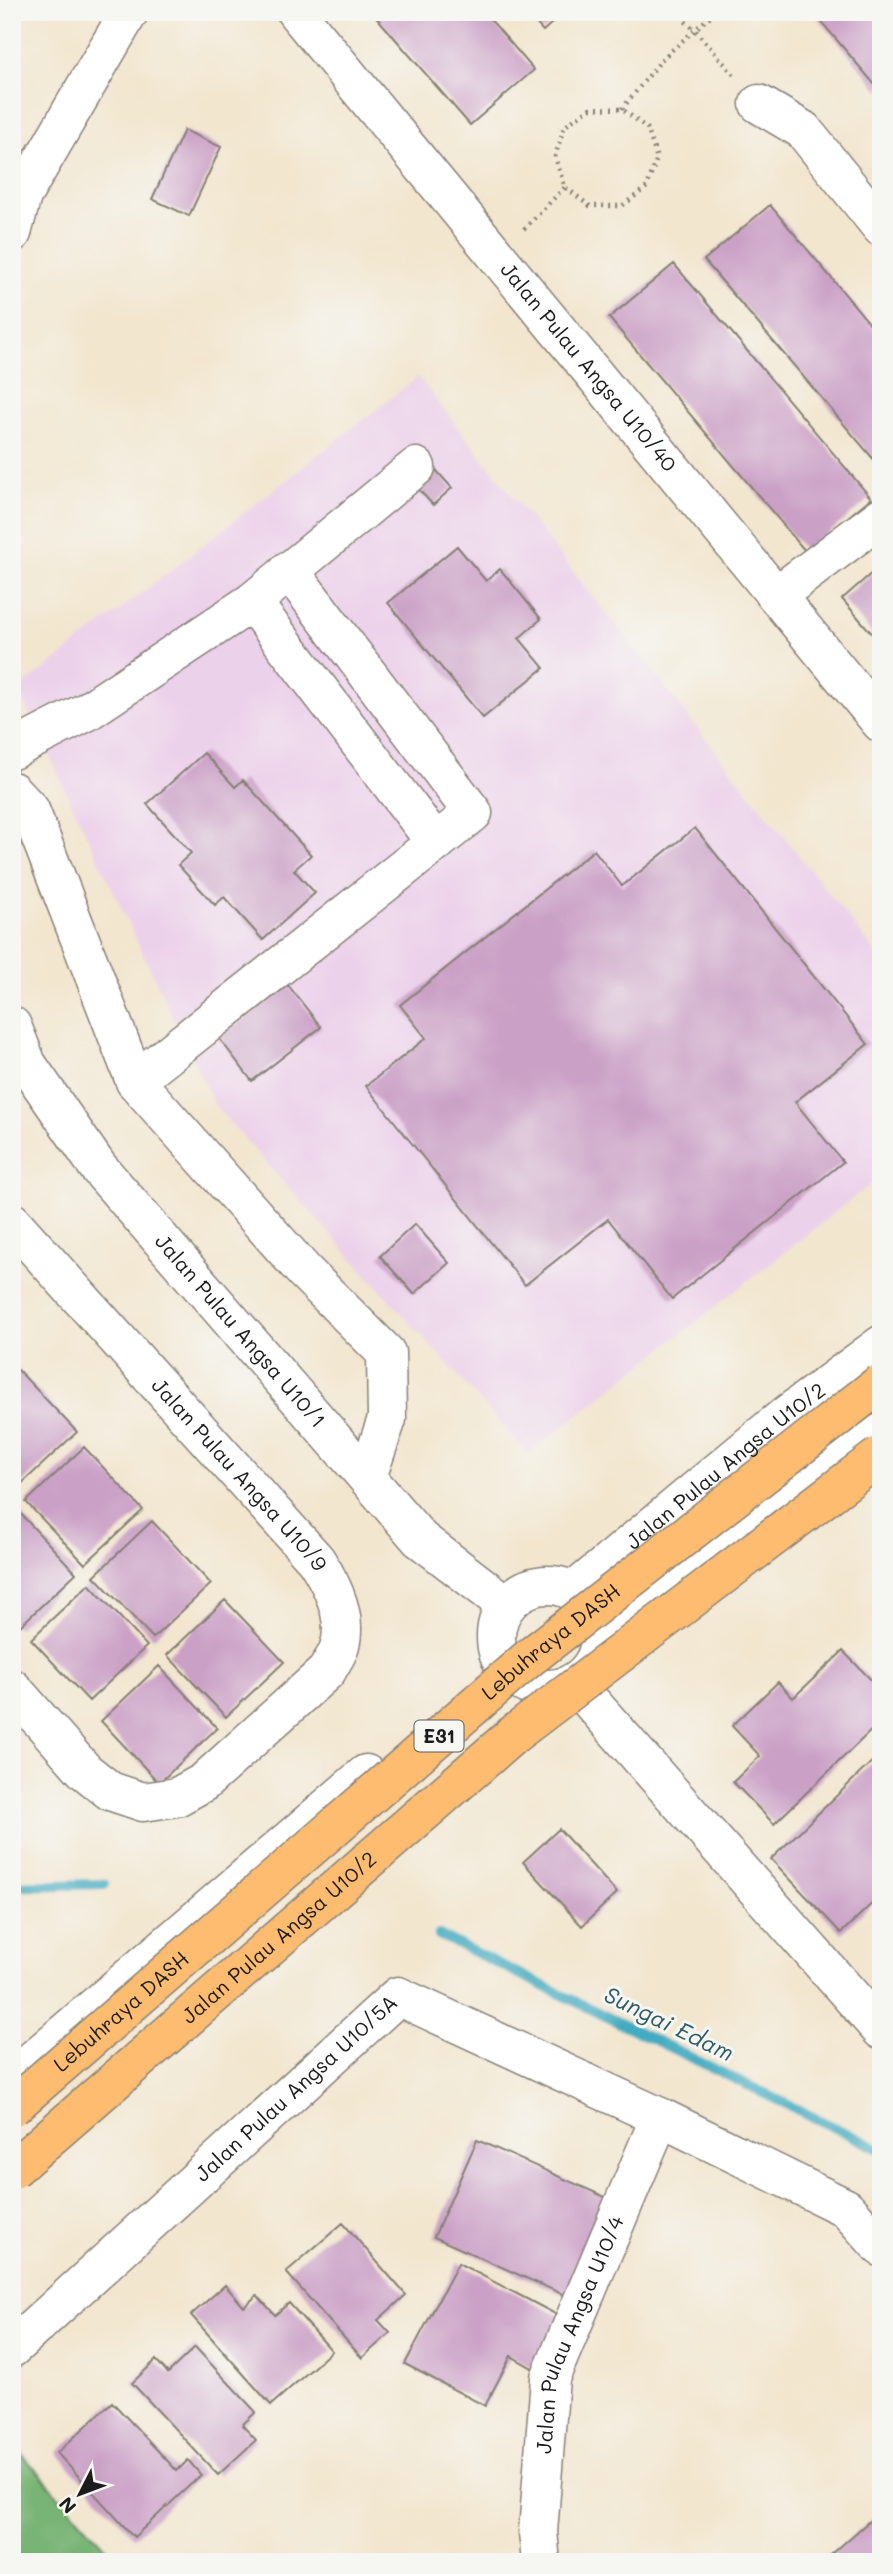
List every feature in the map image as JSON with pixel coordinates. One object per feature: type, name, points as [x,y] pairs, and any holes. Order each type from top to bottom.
[{"type":"highway","name":"Lebuhraya DASH","points":[[12,2107],[529,1658],[881,1383]]},
{"type":"highway","name":"E31","points":[[12,2170],[514,1734],[881,1455]]},
{"type":"street","name":"Jalan Pulau Angsa U10/40","points":[[296,12],[881,723]]},
{"type":"street","points":[[12,233],[22,196],[131,13]]},
{"type":"street","points":[[759,104],[803,130],[881,227]]},
{"type":"street","points":[[12,750],[88,711],[252,601],[416,467]]},
{"type":"street","points":[[777,596],[881,517]]},
{"type":"street","points":[[135,1081],[473,813],[289,570]]},
{"type":"street","points":[[252,601],[436,843]]},
{"type":"street","points":[[12,791],[30,810],[135,1081],[304,1271],[386,1353],[387,1419],[367,1477]]},
{"type":"street","name":"Jalan Pulau Angsa U10/1","points":[[12,1026],[27,1064],[98,1167],[420,1539],[505,1604]]},
{"type":"street","name":"Jalan Pulau Angsa U10/9","points":[[12,1223],[316,1560],[334,1587],[342,1620],[339,1650],[327,1671],[204,1782],[177,1797],[143,1802],[110,1791],[85,1771],[12,1688]]},
{"type":"street","name":"Jalan Pulau Angsa U10/2","points":[[573,1592],[785,1416],[881,1345]]},
{"type":"street","points":[[600,1640],[881,1433]]},
{"type":"street","points":[[561,1688],[596,1661],[601,1630],[587,1601],[573,1592],[561,1585],[530,1586],[505,1604],[494,1631],[499,1660],[518,1683],[561,1688],[881,2030]]},
{"type":"street","points":[[12,2078],[499,1660]]},
{"type":"street","name":"Jalan Pulau Angsa U10/2","points":[[12,2184],[414,1807],[561,1688]]},
{"type":"street","name":"Jalan Pulau Angsa U10/5A","points":[[12,2348],[398,1996],[660,2117]]},
{"type":"street","points":[[660,2117],[846,2208],[881,2246]]},
{"type":"street","name":"Jalan Pulau Angsa U10/4","points":[[541,2562],[538,2532],[550,2378],[660,2117]]},
{"type":"path","points":[[675,12],[695,30],[759,104]]},
{"type":"path","points":[[622,109],[663,58],[715,12]]},
{"type":"path","points":[[590,108],[622,109],[647,128],[657,158],[647,187],[622,206],[590,206],[565,187],[555,157],[564,127],[590,108]]},
{"type":"path","points":[[498,257],[565,187]]},
{"type":"shaded area","points":[[418,377],[881,959],[881,1176],[528,1454],[215,1106],[18,690]]},
{"type":"green space","points":[[12,2443],[118,2562],[12,2562]]},
{"type":"building","points":[[372,12],[484,12],[534,70],[470,125]]},
{"type":"building","points":[[526,12],[564,12],[543,31]]},
{"type":"building","points":[[813,12],[881,12],[881,92]]},
{"type":"building","points":[[184,130],[221,147],[189,216],[152,199]]},
{"type":"building","points":[[770,205],[881,337],[881,468],[704,260]]},
{"type":"building","points":[[674,264],[871,498],[806,552],[609,318]]},
{"type":"building","points":[[428,461],[452,488],[433,505],[408,478]]},
{"type":"building","points":[[457,546],[486,581],[500,569],[541,619],[519,638],[544,668],[483,718],[388,603]]},
{"type":"building","points":[[881,565],[881,644],[842,599]]},
{"type":"building","points":[[204,753],[235,787],[243,780],[311,855],[294,870],[315,893],[263,940],[224,897],[215,905],[178,865],[191,853],[147,804]]},
{"type":"building","points":[[695,828],[868,1044],[795,1102],[843,1162],[672,1299],[608,1219],[525,1285],[366,1086],[426,1038],[400,1005],[594,850],[622,886]]},
{"type":"building","points":[[288,985],[321,1027],[252,1081],[219,1038]]},
{"type":"building","points":[[415,1224],[449,1263],[414,1294],[380,1256]]},
{"type":"building","points":[[18,1370],[77,1432],[18,1487],[12,1480],[12,1375]]},
{"type":"building","points":[[84,1447],[143,1510],[85,1564],[26,1502]]},
{"type":"building","points":[[18,1511],[76,1573],[18,1628],[12,1622],[12,1516]]},
{"type":"building","points":[[152,1521],[211,1584],[153,1638],[94,1576]]},
{"type":"building","points":[[89,1584],[147,1646],[89,1701],[31,1639]]},
{"type":"building","points":[[225,1600],[284,1662],[226,1717],[167,1655]]},
{"type":"building","points":[[843,1651],[881,1690],[881,1721],[774,1824],[733,1782],[760,1756],[732,1726],[778,1682],[793,1698]]},
{"type":"building","points":[[159,1666],[217,1728],[159,1783],[101,1721]]},
{"type":"building","points":[[881,1753],[881,1895],[841,1933],[771,1859]]},
{"type":"building","points":[[559,1829],[617,1893],[582,1926],[523,1862]]},
{"type":"building","points":[[477,2140],[614,2201],[571,2298],[434,2237]]},
{"type":"building","points":[[343,2223],[406,2295],[378,2320],[390,2333],[362,2358],[286,2272]]},
{"type":"building","points":[[458,2263],[563,2318],[536,2370],[511,2356],[485,2406],[405,2364]]},
{"type":"building","points":[[225,2285],[244,2307],[257,2295],[275,2315],[289,2303],[332,2351],[271,2405],[191,2315]]},
{"type":"building","points":[[195,2347],[256,2412],[242,2425],[256,2440],[218,2475],[132,2383],[156,2360],[168,2373]]},
{"type":"building","points":[[112,2402],[177,2471],[188,2460],[201,2475],[134,2537],[57,2453]]},
{"type":"building","points":[[877,2514],[881,2519],[881,2562],[823,2562]]},
{"type":"waterway","name":"Sungai Edam","points":[[12,1886],[104,1884]]},
{"type":"waterway","name":"Sungai Edam","points":[[439,1935],[881,2150]]}]
